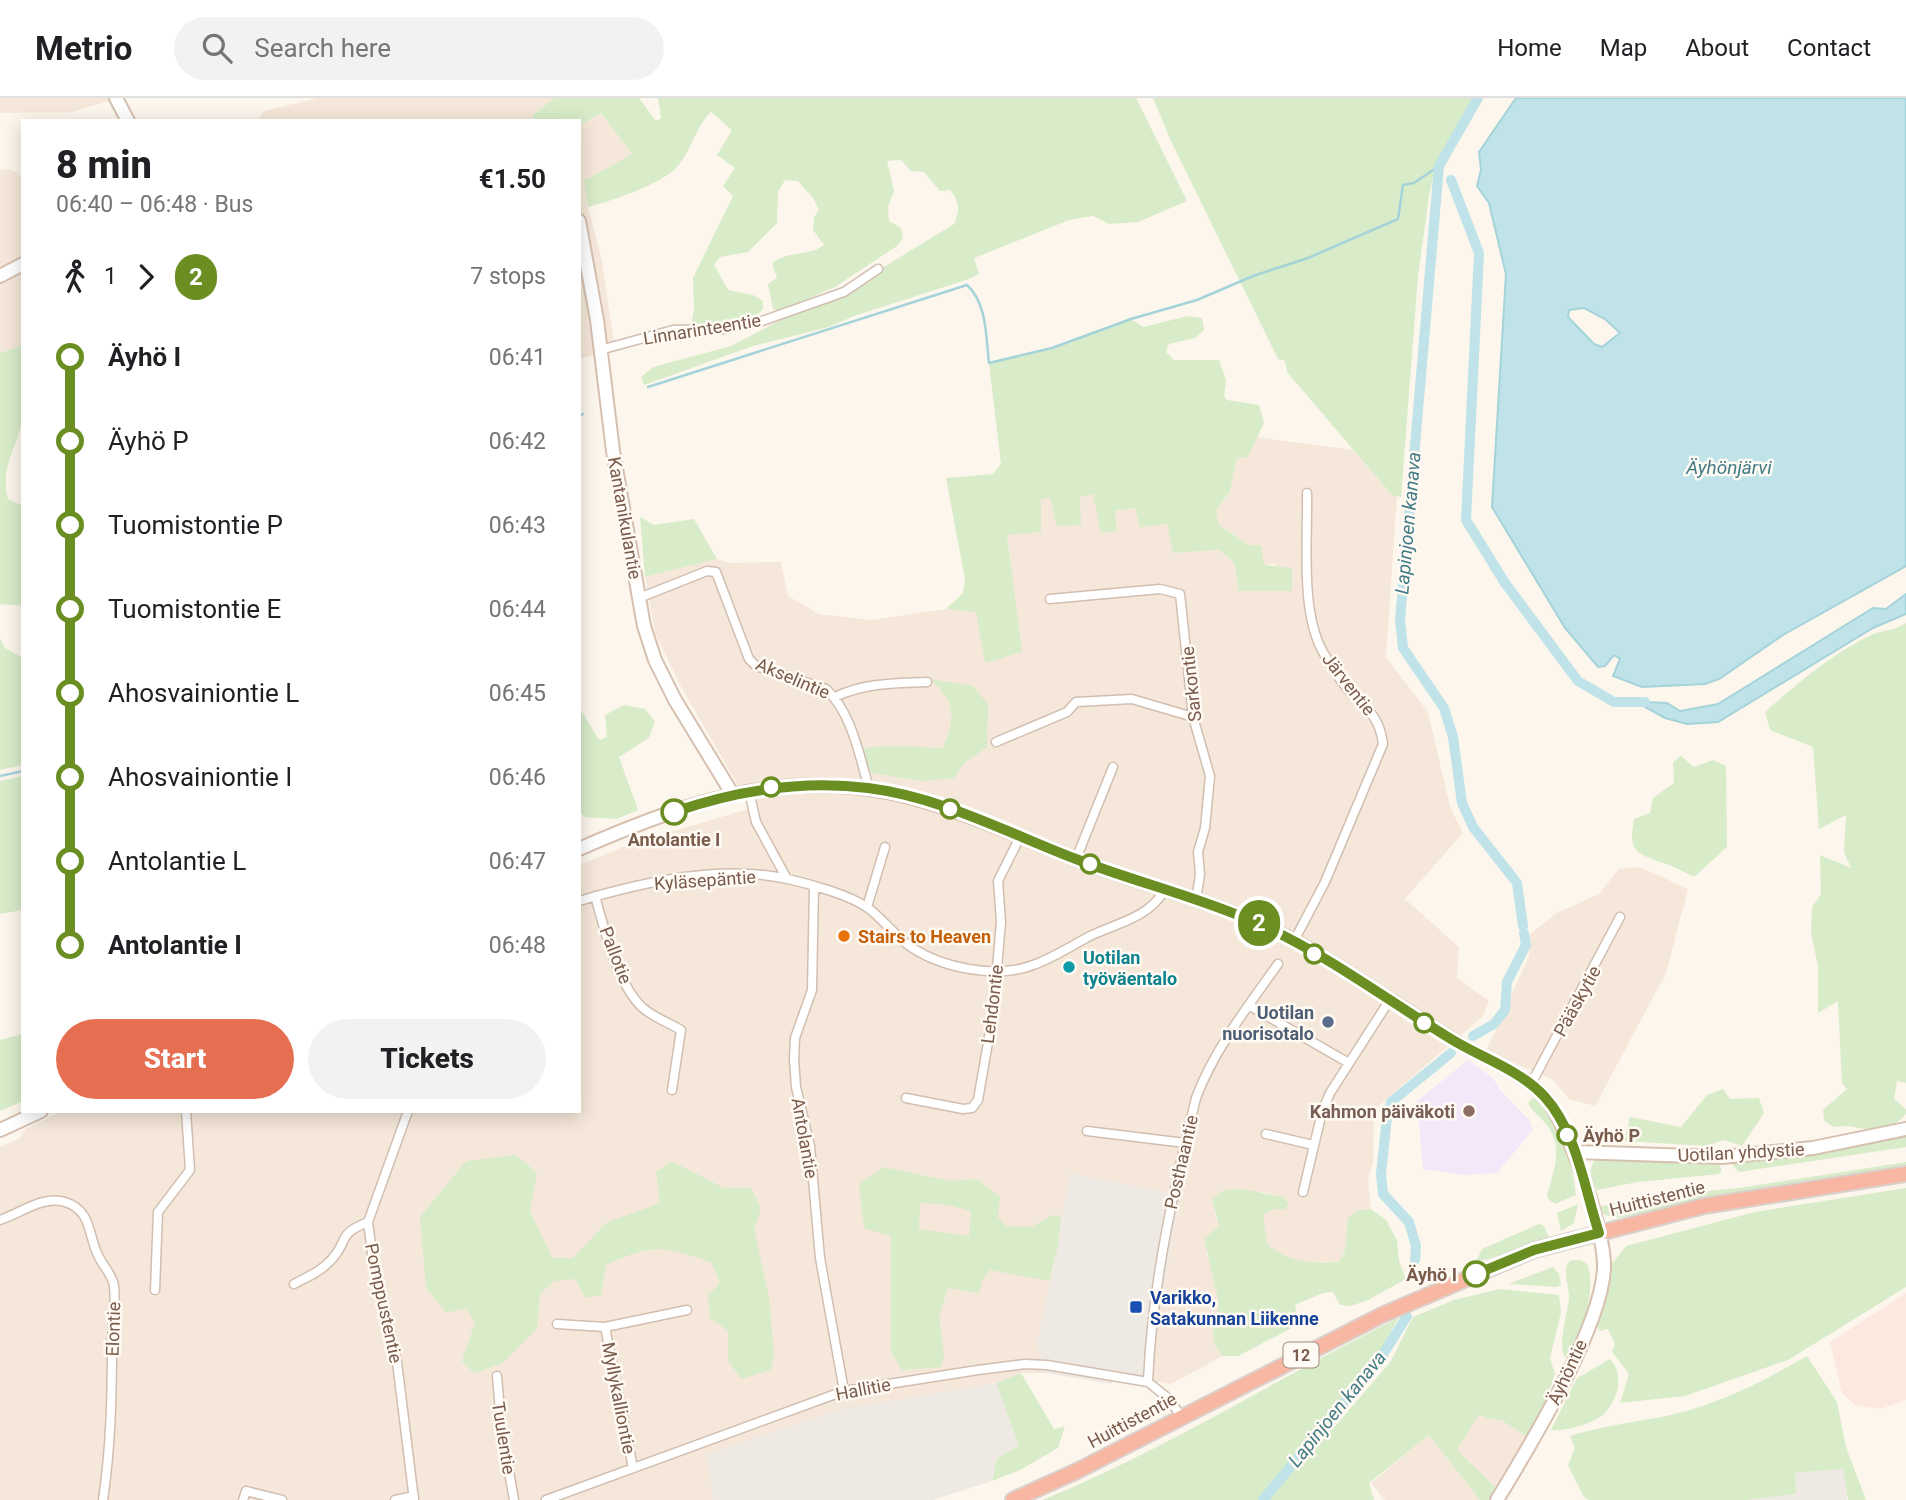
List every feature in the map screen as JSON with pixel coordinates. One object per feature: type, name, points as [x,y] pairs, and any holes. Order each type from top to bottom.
[{"type":"highway","name":"Huittistentie","points":[[1013,1500],[1077,1471],[1382,1315],[1534,1250],[1704,1206],[1906,1174]]},
{"type":"main road","points":[[116,98],[127,119]]},
{"type":"main road","name":"Kantanikulantie","points":[[581,229],[587,254],[613,451],[639,598],[655,660],[675,700],[733,794]]},
{"type":"main road","points":[[0,276],[21,265]]},
{"type":"main road","name":"Äyhöntie","points":[[581,848],[622,830],[749,791],[811,785],[869,788],[902,794],[956,810],[1076,859],[1257,922],[1294,941],[1389,1001],[1531,1084],[1554,1109],[1575,1152],[1599,1233],[1604,1263],[1603,1278],[1587,1326],[1543,1421],[1497,1500]]},
{"type":"main road","points":[[0,1130],[37,1113]]},
{"type":"main road","name":"Uotilan yhdystie","points":[[1575,1152],[1722,1157],[1813,1148],[1906,1129]]},
{"type":"street","name":"Linnarinteentie","points":[[600,350],[673,330],[724,329],[762,321],[844,292],[878,269]]},
{"type":"street","name":"Järventie","points":[[1294,941],[1325,882],[1383,744],[1380,725],[1323,653],[1312,626],[1307,493]]},
{"type":"street","name":"Akselintie","points":[[639,598],[707,571],[716,572],[749,659],[766,670],[818,685],[835,697],[849,690],[875,685],[927,681]]},
{"type":"street","name":"Sarkontie","points":[[1051,599],[1160,589],[1180,594],[1193,717],[1210,776],[1205,828],[1198,852],[1200,874],[1196,901]]},
{"type":"street","points":[[835,697],[860,757],[869,788]]},
{"type":"street","points":[[996,742],[1067,712],[1076,702],[1123,698],[1193,717]]},
{"type":"street","points":[[1076,859],[1113,768]]},
{"type":"street","points":[[749,791],[756,822],[778,856],[787,879]]},
{"type":"street","name":"Lehdontie","points":[[906,1098],[963,1109],[972,1108],[978,1100],[997,971],[1001,922],[999,881],[1020,837]]},
{"type":"street","points":[[867,907],[885,847]]},
{"type":"street","name":"Kyläsepäntie","points":[[581,900],[674,879],[730,875],[787,879],[867,907],[893,932],[921,952],[948,963],[997,971],[1033,965],[1112,925],[1143,914],[1156,904],[1164,891]]},
{"type":"street","name":"Antolantie","points":[[814,887],[812,990],[795,1038],[794,1059],[796,1087],[810,1146],[820,1258],[844,1391]]},
{"type":"street","name":"Pallotie","points":[[595,897],[605,931],[632,997],[645,1010],[681,1030],[672,1090]]},
{"type":"street","name":"Pääskytie","points":[[1531,1084],[1620,917]]},
{"type":"street","name":"Posthaantie","points":[[1148,1382],[1149,1333],[1164,1238],[1185,1143],[1204,1076],[1278,964]]},
{"type":"street","points":[[1303,1192],[1322,1112],[1347,1062],[1389,1001]]},
{"type":"street","points":[[1250,1006],[1347,1062]]},
{"type":"street","points":[[155,1290],[158,1212],[190,1170],[186,1113]]},
{"type":"street","name":"Pomppustentie","points":[[407,1113],[368,1222],[376,1276],[397,1362],[414,1498]]},
{"type":"street","points":[[1087,1130],[1185,1143]]},
{"type":"street","points":[[1266,1134],[1313,1144]]},
{"type":"street","name":"Elontie","points":[[0,1220],[39,1203],[53,1200],[66,1202],[80,1210],[89,1223],[97,1253],[111,1274],[114,1296],[112,1406],[103,1500]]},
{"type":"street","points":[[294,1284],[323,1267],[334,1257],[343,1235],[350,1229],[368,1222]]},
{"type":"street","name":"Myllykalliontie","points":[[633,1468],[606,1327],[687,1310]]},
{"type":"street","points":[[557,1324],[606,1327]]},
{"type":"street","name":"Hallitie","points":[[546,1500],[844,1391],[1025,1364],[1148,1382]]},
{"type":"street","name":"Tuulentie","points":[[497,1376],[502,1433],[514,1500]]},
{"type":"street","points":[[1148,1382],[1168,1398],[1181,1416]]},
{"type":"street","points":[[243,1500],[246,1491],[282,1500]]},
{"type":"street","points":[[395,1500],[414,1498]]},
{"type":"shaded area","points":[[0,98],[118,98],[72,112],[3,113],[0,112]]},
{"type":"shaded area","points":[[318,98],[555,98],[535,113],[532,119],[258,119],[264,111]]},
{"type":"shaded area","points":[[601,113],[633,155],[588,207],[602,261],[615,350],[582,358],[581,357],[581,125]]},
{"type":"shaded area","points":[[8,169],[21,177],[21,346],[0,353],[0,170]]},
{"type":"shaded area","points":[[1256,437],[1353,450],[1392,495],[1397,496],[1386,657],[1428,712],[1450,807],[1463,833],[1405,899],[1459,947],[1457,978],[1489,1001],[1483,1016],[1374,1110],[1373,1163],[1368,1180],[1371,1209],[1358,1210],[1348,1218],[1345,1250],[1339,1262],[1304,1263],[1280,1256],[1267,1245],[1263,1225],[1263,1214],[1274,1209],[1270,1193],[1224,1190],[1214,1210],[1219,1226],[1206,1252],[1213,1268],[1219,1304],[1213,1326],[1214,1344],[1223,1356],[1171,1384],[1152,1381],[1153,1357],[1180,1195],[1069,1173],[1058,1247],[1037,1342],[1045,1373],[1021,1373],[996,1383],[916,1396],[707,1455],[713,1500],[0,1500],[0,1147],[20,1138],[26,1129],[58,1113],[581,1113],[581,864],[628,845],[751,808],[680,685],[655,633],[645,577],[717,559],[730,563],[781,562],[788,596],[819,614],[871,620],[946,609],[976,611],[985,663],[1021,652],[1007,534],[1041,499],[1051,497],[1057,526],[1080,525],[1080,496],[1094,494],[1101,533],[1115,511],[1135,508],[1167,524],[1174,553],[1219,550],[1234,562],[1239,591],[1292,591],[1275,564],[1264,565],[1249,545],[1219,525],[1216,511],[1230,491],[1237,458],[1248,457]]},
{"type":"shaded area","points":[[1640,867],[1688,889],[1666,973],[1595,1106],[1569,1099],[1553,1080],[1486,1051],[1529,956],[1529,935],[1555,914],[1599,894],[1619,869]]},
{"type":"shaded area","name":"Kahmon päiväkoti","points":[[1468,1060],[1493,1078],[1500,1090],[1530,1121],[1533,1130],[1497,1173],[1463,1175],[1423,1169],[1417,1101]]},
{"type":"shaded area","points":[[1069,1173],[1180,1195],[1153,1357],[1152,1381],[1111,1376],[1112,1384],[1045,1373],[1037,1342],[1058,1247]]},
{"type":"shaded area","points":[[1906,1293],[1906,1400],[1880,1409],[1855,1405],[1842,1393],[1830,1342]]},
{"type":"shaded area","points":[[996,1383],[1019,1446],[997,1458],[992,1481],[933,1500],[713,1500],[707,1454],[841,1409]]},
{"type":"shaded area","points":[[1479,1413],[1488,1419],[1501,1420],[1528,1437],[1497,1489],[1457,1450]]},
{"type":"shaded area","points":[[1429,1435],[1480,1500],[1385,1500],[1371,1483]]},
{"type":"shaded area","points":[[1844,1469],[1847,1500],[1745,1500],[1795,1494],[1795,1473]]},
{"type":"green space","points":[[555,98],[639,98],[656,121],[661,118],[658,98],[1136,98],[1187,201],[1138,222],[1109,224],[1093,216],[1069,220],[974,258],[979,274],[969,279],[854,316],[829,327],[753,346],[644,385],[641,377],[653,367],[731,346],[779,321],[830,300],[954,224],[958,210],[956,198],[950,190],[940,191],[924,172],[911,171],[901,160],[887,161],[894,191],[888,207],[889,221],[901,228],[903,238],[897,246],[835,287],[779,311],[773,309],[768,284],[777,278],[772,263],[785,256],[812,251],[824,245],[813,230],[814,217],[819,210],[813,198],[798,181],[785,180],[778,192],[777,223],[748,252],[720,257],[714,265],[728,290],[753,295],[763,301],[763,309],[739,324],[720,329],[690,331],[694,310],[693,278],[733,196],[723,186],[735,168],[717,155],[732,130],[711,112],[673,171],[644,187],[588,207],[584,181],[632,154],[601,113],[581,125],[581,119],[532,119],[535,113]]},
{"type":"green space","points":[[1153,98],[1473,98],[1436,165],[1429,196],[1418,276],[1401,497],[1392,495],[1287,372],[1285,361],[1278,359],[1170,139]]},
{"type":"green space","points":[[1188,316],[1202,318],[1204,330],[1195,338],[1169,344],[1166,352],[1174,360],[1219,360],[1226,380],[1224,396],[1227,400],[1259,405],[1264,423],[1248,457],[1237,458],[1230,491],[1216,511],[1219,525],[1249,545],[1261,546],[1264,565],[1292,568],[1292,591],[1239,591],[1234,562],[1219,550],[1173,553],[1167,524],[1140,527],[1135,508],[1115,511],[1117,531],[1101,533],[1093,494],[1080,497],[1081,525],[1057,526],[1050,497],[1041,500],[1041,532],[1007,535],[1022,652],[985,663],[976,612],[946,609],[963,593],[965,579],[946,478],[993,474],[1001,464],[989,363],[1052,348],[1131,319],[1143,327]]},
{"type":"green space","points":[[21,346],[21,424],[9,460],[6,488],[8,499],[21,505],[21,606],[0,604],[0,353]]},
{"type":"green space","points":[[640,517],[654,525],[694,519],[717,559],[645,577]]},
{"type":"green space","points":[[1906,623],[1906,1083],[1897,1081],[1894,1099],[1906,1109],[1906,1114],[1896,1123],[1878,1130],[1833,1127],[1824,1120],[1823,1110],[1847,1089],[1842,1083],[1838,1001],[1818,1013],[1818,966],[1811,933],[1812,907],[1821,894],[1820,855],[1851,868],[1844,852],[1846,815],[1819,829],[1813,747],[1770,730],[1765,712],[1843,650],[1871,635]]},
{"type":"green space","points":[[0,638],[5,648],[21,657],[21,765],[0,770]]},
{"type":"green space","points":[[931,679],[973,686],[988,704],[987,747],[964,763],[954,778],[923,781],[871,773],[863,749],[894,746],[943,748],[952,718],[951,711],[945,696]]},
{"type":"green space","points":[[624,705],[645,709],[655,721],[649,738],[619,757],[638,810],[617,819],[585,817],[581,812],[581,710],[599,740],[607,737],[605,715]]},
{"type":"green space","points":[[1681,756],[1694,767],[1713,760],[1726,766],[1727,847],[1694,877],[1640,853],[1632,838],[1634,819],[1650,813],[1653,798],[1674,783],[1673,762]]},
{"type":"green space","points":[[21,776],[21,910],[0,914],[0,781]]},
{"type":"green space","points":[[21,1035],[21,1102],[0,1111],[0,1040]]},
{"type":"green space","points":[[1723,1089],[1730,1099],[1759,1098],[1764,1113],[1742,1146],[1723,1140],[1706,1146],[1624,1141],[1630,1117],[1681,1127],[1707,1095]]},
{"type":"green space","points":[[1534,1097],[1550,1114],[1557,1127],[1575,1184],[1576,1195],[1555,1204],[1547,1195],[1556,1158],[1555,1141],[1546,1124],[1528,1103]]},
{"type":"green space","points":[[1906,1134],[1906,1147],[1739,1172],[1732,1164]]},
{"type":"green space","points":[[516,1155],[537,1173],[530,1211],[552,1258],[573,1258],[606,1223],[660,1203],[656,1172],[671,1161],[724,1188],[751,1188],[761,1208],[754,1229],[769,1297],[774,1355],[771,1370],[741,1379],[728,1360],[728,1331],[710,1318],[708,1295],[720,1283],[711,1262],[658,1249],[636,1253],[606,1265],[601,1295],[586,1298],[575,1279],[554,1281],[540,1294],[537,1328],[503,1363],[474,1373],[462,1361],[475,1322],[466,1308],[446,1313],[426,1288],[420,1217],[466,1161]]},
{"type":"green space","points":[[1596,1158],[1717,1161],[1722,1170],[1719,1174],[1638,1182],[1597,1190],[1591,1174]]},
{"type":"green space","points":[[1906,1162],[1906,1170],[1707,1200],[1619,1218],[1605,1215],[1597,1207],[1647,1197],[1739,1188]]},
{"type":"green space","points":[[884,1167],[949,1181],[977,1179],[1000,1197],[998,1217],[1006,1226],[1032,1227],[1052,1215],[1061,1217],[1058,1247],[1049,1281],[990,1270],[982,1280],[979,1293],[948,1288],[939,1317],[944,1355],[941,1367],[902,1370],[891,1352],[891,1236],[864,1228],[859,1184]],"holes":[[[920,1203],[944,1204],[971,1211],[969,1236],[919,1229]]]},
{"type":"green space","points":[[1906,1188],[1906,1287],[1788,1360],[1685,1396],[1620,1403],[1629,1374],[1612,1352],[1615,1344],[1608,1329],[1600,1331],[1596,1325],[1609,1289],[1611,1265],[1626,1246],[1755,1212]]},
{"type":"green space","points":[[1242,1189],[1283,1197],[1289,1204],[1285,1210],[1274,1209],[1263,1214],[1267,1244],[1283,1255],[1301,1261],[1339,1262],[1345,1250],[1348,1218],[1358,1210],[1371,1209],[1386,1220],[1397,1240],[1399,1261],[1406,1279],[1368,1300],[1351,1306],[1340,1305],[1333,1292],[1323,1293],[1295,1305],[1297,1316],[1292,1328],[1238,1356],[1223,1356],[1214,1344],[1213,1326],[1219,1303],[1204,1239],[1219,1226],[1212,1199],[1224,1190]]},
{"type":"green space","points":[[1578,1204],[1574,1223],[1561,1231],[1557,1213]]},
{"type":"green space","points":[[1539,1224],[1544,1226],[1551,1242],[1476,1262],[1482,1249]]},
{"type":"green space","points":[[1571,1260],[1581,1260],[1588,1265],[1590,1289],[1582,1325],[1565,1358],[1562,1337],[1569,1297],[1566,1267]]},
{"type":"green space","points":[[1553,1267],[1559,1274],[1561,1285],[1557,1287],[1508,1284]]},
{"type":"green space","points":[[1500,1289],[1559,1295],[1561,1312],[1550,1358],[1555,1374],[1543,1410],[1528,1437],[1501,1420],[1488,1419],[1479,1414],[1457,1450],[1497,1489],[1489,1500],[1480,1500],[1429,1435],[1369,1483],[1374,1500],[1042,1500],[1178,1436],[1398,1318],[1384,1345],[1320,1425],[1332,1430],[1391,1361],[1413,1317],[1454,1300]]},
{"type":"green space","points":[[1807,1356],[1837,1402],[1846,1447],[1866,1500],[1848,1500],[1843,1469],[1795,1473],[1796,1494],[1745,1500],[1589,1500],[1584,1497],[1568,1465],[1575,1448],[1570,1436],[1696,1408],[1753,1385]]},
{"type":"green space","points":[[1610,1359],[1617,1372],[1618,1387],[1609,1408],[1600,1417],[1586,1424],[1551,1430],[1577,1378]]},
{"type":"green space","points":[[1021,1373],[1054,1429],[1065,1426],[1058,1448],[1020,1470],[992,1481],[997,1458],[1019,1446],[996,1383]]},
{"type":"water","name":"Äyhönjärvi","points":[[1516,98],[1906,98],[1906,566],[1783,635],[1719,679],[1705,684],[1642,687],[1613,676],[1620,659],[1614,655],[1605,666],[1598,667],[1565,628],[1492,507],[1506,274],[1489,203],[1477,186],[1481,170],[1479,152]],"holes":[[[1584,308],[1605,319],[1620,333],[1602,347],[1594,344],[1568,317],[1569,310]]]},
{"type":"water","points":[[1906,594],[1906,614],[1873,628],[1718,722],[1687,724],[1665,718],[1645,707],[1645,702],[1667,703],[1680,711],[1718,704],[1873,608],[1886,609]]},
{"type":"waterway","name":"Lapinjoen kanava","points":[[1478,98],[1439,166],[1400,620],[1403,648],[1444,708],[1453,737],[1462,803],[1473,827],[1517,883],[1523,926]]},
{"type":"waterway","points":[[648,387],[967,285],[974,292],[982,311],[989,363],[1052,348],[1131,319],[1197,300],[1253,276],[1308,258],[1398,219],[1403,185],[1414,183],[1439,166]]},
{"type":"waterway","points":[[1451,180],[1479,253],[1466,520],[1505,583],[1578,681],[1614,702],[1645,702]]},
{"type":"waterway","points":[[0,776],[21,771]]},
{"type":"waterway","name":"Lapinjoen kanava","points":[[1473,1036],[1494,1024],[1505,1010],[1507,982],[1526,945],[1524,933]]},
{"type":"waterway","name":"Lapinjoen kanava","points":[[1415,1260],[1416,1246],[1409,1222],[1383,1194],[1381,1174],[1387,1117],[1391,1102],[1451,1053]]},
{"type":"waterway","name":"Lapinjoen kanava","points":[[1263,1500],[1380,1359],[1407,1316]]},
{"type":"bus line","name":"2","points":[[674,812],[733,794],[768,787],[836,785],[902,794],[956,810],[1076,859],[1257,922],[1294,941],[1461,1045],[1531,1084],[1544,1096],[1563,1125],[1575,1152],[1599,1233],[1534,1250],[1476,1274]]},
{"type":"place","name":"Antolantie I","points":[[674,812]]},
{"type":"place","name":"Stairs to Heaven","points":[[844,936]]},
{"type":"place","name":"Uotilan työväentalo","points":[[1069,967]]},
{"type":"place","name":"Uotilan nuorisotalo","points":[[1328,1022]]},
{"type":"place","name":"Kahmon päiväkoti","points":[[1469,1111]]},
{"type":"place","name":"Äyhö P","points":[[1567,1135]]},
{"type":"place","name":"Äyhö I","points":[[1476,1274]]},
{"type":"place","name":"Varikko, Satakunnan Liikenne","points":[[1136,1307]]}]
